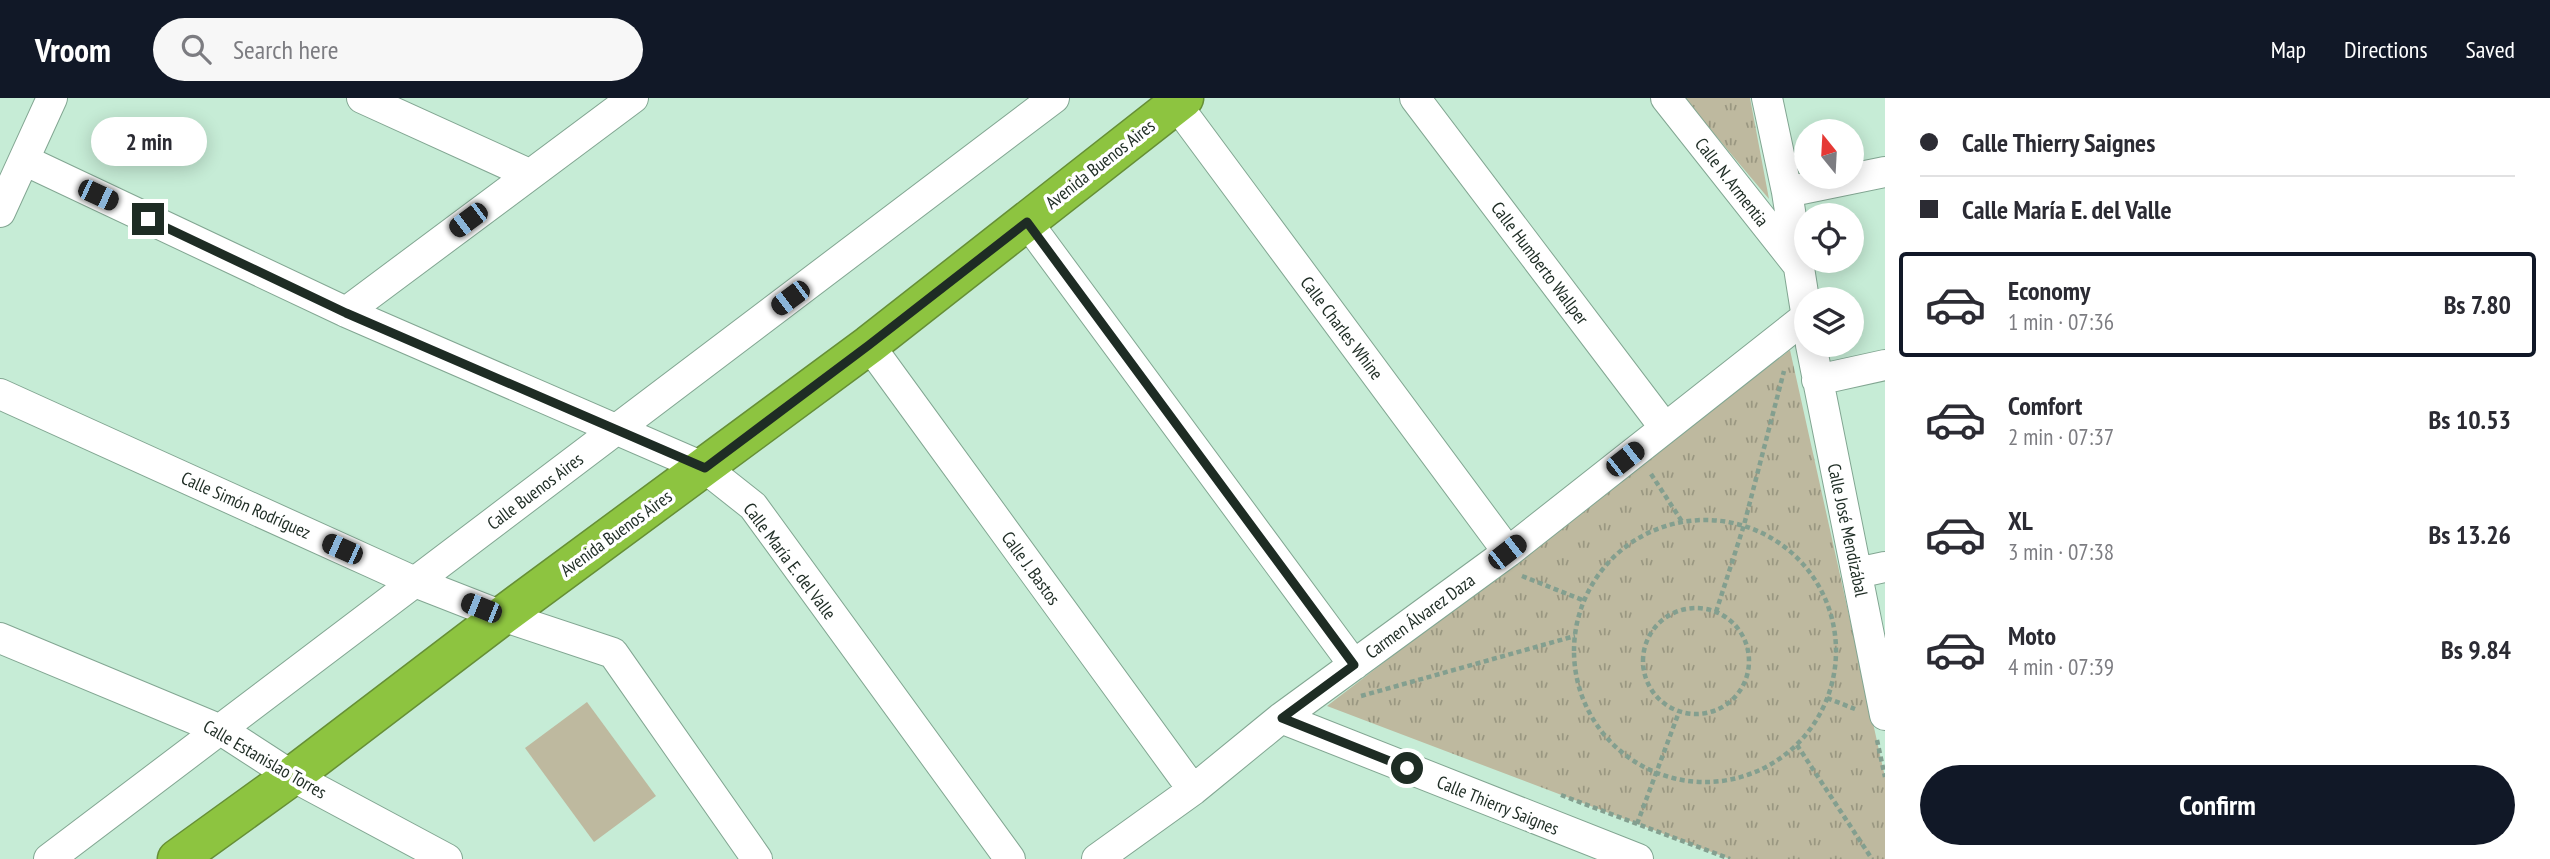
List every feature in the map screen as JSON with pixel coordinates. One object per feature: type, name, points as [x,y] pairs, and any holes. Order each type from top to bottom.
[{"type":"highway","name":"Avenida Buenos Aires","points":[[177,859],[869,345],[1180,101]]},
{"type":"street","points":[[0,212],[52,98]]},
{"type":"street","points":[[362,98],[528,174]]},
{"type":"street","points":[[346,313],[528,174],[633,98]]},
{"type":"street","name":"Calle Buenos Aires","points":[[49,859],[1054,98]]},
{"type":"street","name":"Calle Humberto Wallper","points":[[1415,98],[1665,428]]},
{"type":"street","name":"Calle N. Armentia","points":[[1666,98],[1794,260]]},
{"type":"street","points":[[1767,98],[1794,235]]},
{"type":"street","name":"Calle Charles Whine","points":[[1180,101],[1512,563]]},
{"type":"street","name":"Calle María E. del Valle","points":[[24,160],[346,313],[705,468],[753,506],[1010,859]]},
{"type":"street","points":[[1787,192],[1885,172]]},
{"type":"street","points":[[1027,222],[1354,665]]},
{"type":"street","name":"Carmen Álvarez Daza","points":[[1097,859],[1193,790],[1282,718],[1354,665],[1512,563],[1665,428],[1794,325]]},
{"type":"street","name":"Calle J. Bastos","points":[[869,345],[1193,790]]},
{"type":"street","name":"Calle José Mendizábal","points":[[1813,357],[1817,380],[1871,570],[1873,713]]},
{"type":"street","points":[[1817,380],[1885,365]]},
{"type":"street","name":"Calle Simón Rodríguez","points":[[0,394],[415,582],[502,617],[613,653],[757,859]]},
{"type":"street","name":"Calle Estanislao Torres","points":[[0,638],[221,730],[292,776],[447,859]]},
{"type":"street","name":"Calle Thierry Saignes","points":[[1282,718],[1606,854],[1638,859]]},
{"type":"path","points":[[1716,612],[1744,525],[1786,364]]},
{"type":"path","points":[[1650,472],[1683,523]]},
{"type":"path","points":[[1704,519],[1744,525],[1785,545],[1816,578],[1834,620],[1837,665],[1824,709],[1797,745],[1759,771],[1715,782],[1669,777],[1628,758],[1596,725],[1579,689],[1573,649],[1580,609],[1599,573],[1628,545],[1664,526],[1704,519]]},
{"type":"path","points":[[1512,563],[1585,601]]},
{"type":"path","points":[[1699,608],[1716,612],[1731,621],[1743,635],[1749,652],[1748,670],[1742,687],[1731,701],[1716,711],[1698,715],[1679,712],[1664,704],[1652,692],[1645,677],[1642,660],[1646,643],[1654,628],[1666,617],[1682,610],[1699,608]]},
{"type":"path","points":[[1353,699],[1576,635]]},
{"type":"path","points":[[1827,698],[1873,713]]},
{"type":"path","points":[[1637,824],[1679,712]]},
{"type":"path","points":[[1797,745],[1872,859]]},
{"type":"path","points":[[1560,794],[1731,859]]},
{"type":"green space","points":[[1684,98],[1750,98],[1769,199]]},
{"type":"green space","points":[[1790,350],[1885,777],[1885,859],[1730,859],[1327,706]]},
{"type":"green space","points":[[587,702],[656,796],[594,842],[525,748]]},
{"type":"route","points":[[148,219],[346,313],[705,468],[1027,222],[1354,665],[1282,718],[1407,768]]}]
